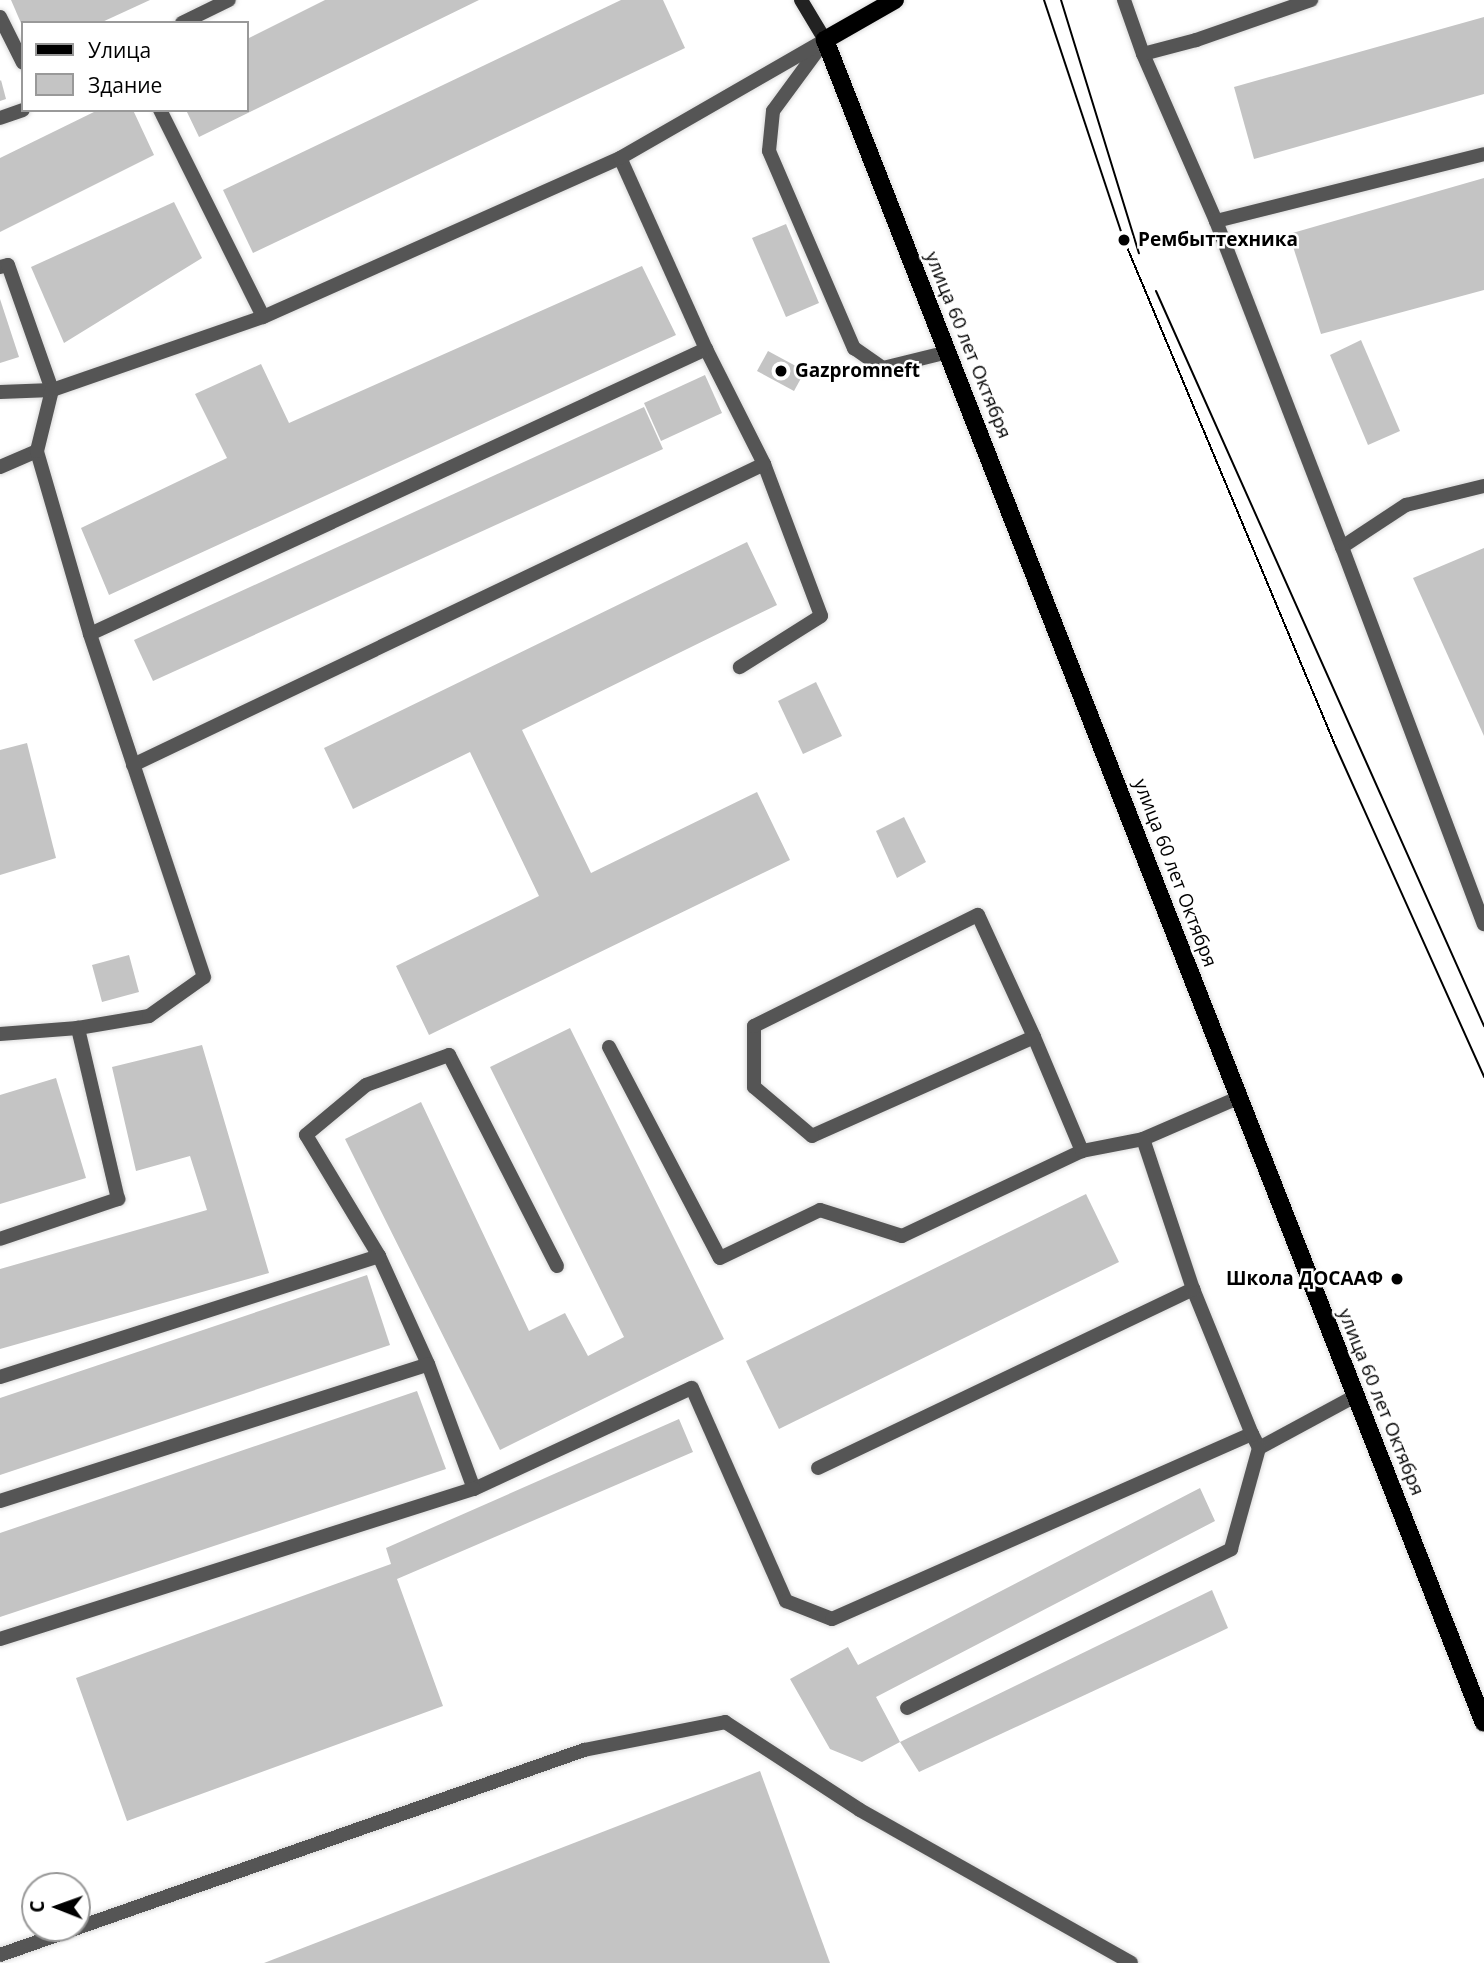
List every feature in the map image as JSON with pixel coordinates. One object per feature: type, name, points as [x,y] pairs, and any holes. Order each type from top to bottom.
[{"type":"main road","points":[[801,0],[825,40],[895,0]]},
{"type":"main road","name":"улица 60 лет Октября","points":[[825,40],[1484,1723]]},
{"type":"lane","points":[[186,21],[229,0]]},
{"type":"lane","points":[[1125,0],[1143,54],[1216,221],[1484,924]]},
{"type":"lane","points":[[1143,54],[1196,40],[1311,0]]},
{"type":"lane","points":[[0,17],[21,59]]},
{"type":"lane","points":[[0,392],[52,390],[263,317],[620,159],[825,40]]},
{"type":"lane","points":[[825,40],[773,111],[769,151],[854,348],[883,368],[948,352]]},
{"type":"lane","points":[[0,118],[21,111]]},
{"type":"lane","points":[[161,112],[263,317]]},
{"type":"lane","points":[[1216,221],[1484,154]]},
{"type":"lane","points":[[620,159],[706,349],[764,464],[821,616],[740,667]]},
{"type":"lane","points":[[0,267],[8,265],[52,390],[37,451],[90,634],[204,976],[149,1016],[78,1028],[0,1034]]},
{"type":"lane","points":[[90,634],[706,349]]},
{"type":"lane","points":[[0,467],[37,451]]},
{"type":"lane","points":[[133,765],[764,464]]},
{"type":"lane","points":[[1342,547],[1406,505],[1484,486]]},
{"type":"lane","points":[[1034,1037],[812,1136],[754,1087],[754,1026],[978,915],[1034,1037],[1082,1151]]},
{"type":"lane","points":[[0,1240],[118,1199],[78,1028]]},
{"type":"lane","points":[[609,1046],[719,1258],[820,1210],[902,1236],[1082,1151],[1143,1139],[1240,1097]]},
{"type":"lane","points":[[474,1489],[428,1364],[379,1256],[306,1135],[366,1085],[449,1055],[557,1266]]},
{"type":"lane","points":[[907,1708],[1231,1549],[1255,1441],[1193,1289],[1143,1139]]},
{"type":"lane","points":[[0,1377],[379,1256]]},
{"type":"lane","points":[[818,1468],[1193,1289]]},
{"type":"lane","points":[[0,1501],[428,1364]]},
{"type":"lane","points":[[0,1639],[474,1489],[692,1388],[786,1601],[832,1619],[1356,1396]]},
{"type":"lane","points":[[0,1955],[584,1750],[725,1722],[860,1810],[1131,1963]]},
{"type":"building","points":[[11,0],[150,0],[104,21],[21,23]]},
{"type":"building","points":[[325,0],[479,0],[199,137],[187,112],[248,112],[248,38]]},
{"type":"building","points":[[621,0],[663,0],[685,48],[253,253],[223,190]]},
{"type":"building","points":[[1484,17],[1484,94],[1254,159],[1234,87]]},
{"type":"building","points":[[0,81],[6,99],[0,101]]},
{"type":"building","points":[[94,112],[134,112],[154,155],[0,232],[0,158]]},
{"type":"building","points":[[1484,178],[1484,290],[1321,334],[1289,234]]},
{"type":"building","points":[[174,202],[202,258],[64,343],[31,267]]},
{"type":"building","points":[[786,224],[819,303],[786,317],[752,238]]},
{"type":"building","points":[[642,266],[676,335],[109,595],[81,528],[227,458],[195,394],[261,364],[289,423]]},
{"type":"building","points":[[0,299],[19,357],[0,363]]},
{"type":"building","points":[[1361,340],[1400,431],[1368,445],[1330,355]]},
{"type":"building","name":"Gazpromneft","points":[[768,351],[805,371],[794,391],[757,371]]},
{"type":"building","points":[[705,375],[722,413],[661,441],[644,403]]},
{"type":"building","points":[[644,407],[663,449],[153,681],[134,640]]},
{"type":"building","points":[[747,542],[777,605],[522,730],[591,873],[757,792],[790,860],[429,1035],[396,966],[539,896],[470,752],[353,809],[324,748]]},
{"type":"building","points":[[1484,548],[1484,736],[1413,578]]},
{"type":"building","points":[[816,682],[842,736],[803,754],[778,701]]},
{"type":"building","points":[[27,743],[56,858],[0,875],[0,750]]},
{"type":"building","points":[[904,817],[926,862],[897,878],[876,831]]},
{"type":"building","points":[[129,955],[139,992],[102,1002],[92,965]]},
{"type":"building","points":[[570,1028],[724,1339],[500,1450],[345,1139],[421,1102],[529,1331],[565,1313],[588,1356],[624,1337],[490,1067]]},
{"type":"building","points":[[202,1045],[269,1273],[0,1349],[0,1269],[207,1210],[190,1156],[136,1171],[112,1067]]},
{"type":"building","points":[[56,1078],[86,1178],[0,1204],[0,1095]]},
{"type":"building","points":[[1086,1194],[1119,1262],[779,1429],[746,1361]]},
{"type":"building","points":[[367,1275],[390,1345],[0,1475],[0,1398]]},
{"type":"building","points":[[417,1391],[446,1469],[0,1617],[0,1533]]},
{"type":"building","points":[[679,1419],[693,1452],[397,1579],[443,1706],[127,1821],[76,1678],[391,1564],[386,1548]]},
{"type":"building","points":[[1200,1488],[1215,1521],[876,1697],[900,1742],[862,1762],[830,1749],[790,1679],[848,1647],[858,1665]]},
{"type":"building","points":[[1212,1590],[1228,1628],[919,1772],[900,1742]]},
{"type":"building","points":[[760,1771],[830,1963],[264,1963]]},
{"type":"tram line","points":[[1044,0],[1124,240],[1335,745],[1484,1077]]},
{"type":"tram line","points":[[1061,0],[1139,253]]},
{"type":"tram line","points":[[1156,291],[1484,1026]]},
{"type":"place","name":"Рембыттехника","points":[[1124,240]]},
{"type":"place","name":"Gazpromneft","points":[[781,371]]},
{"type":"place","name":"Школа ДОСААФ","points":[[1397,1279]]}]
